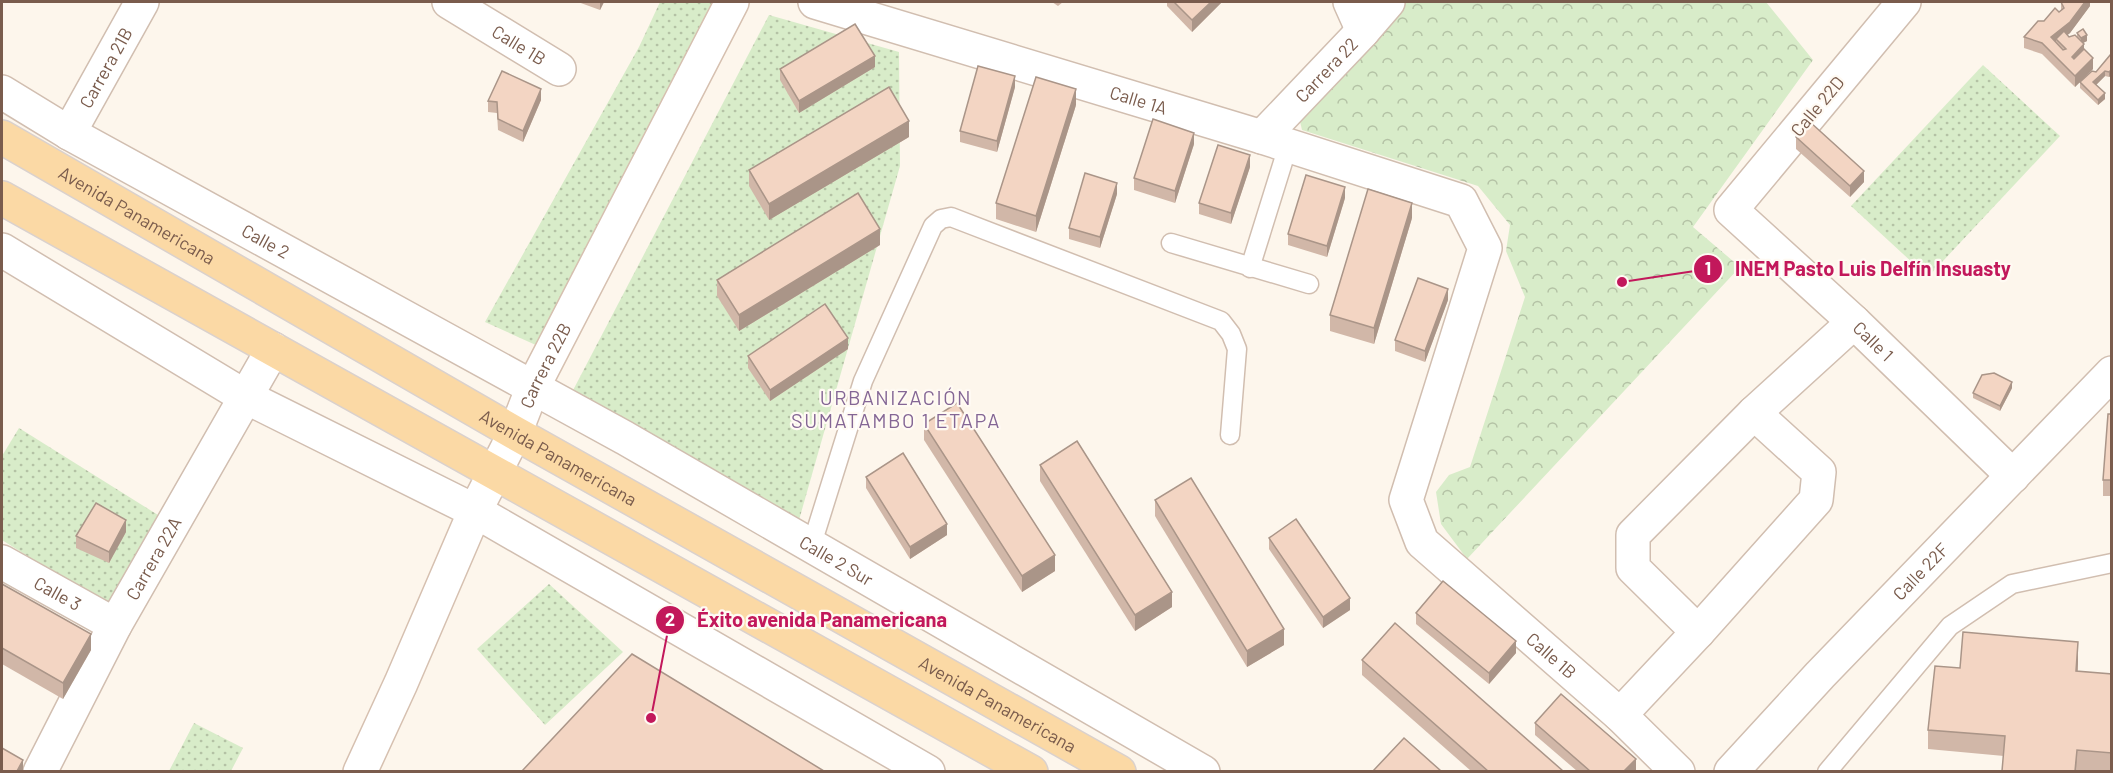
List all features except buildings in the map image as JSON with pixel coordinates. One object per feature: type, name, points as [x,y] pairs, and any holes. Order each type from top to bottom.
[{"type":"main road","name":"Avenida Panamericana","points":[[2,137],[515,433],[1119,771]]},
{"type":"main road","points":[[2,198],[1031,771]]},
{"type":"street","name":"Carrera 21B","points":[[69,133],[142,2]]},
{"type":"street","name":"Calle 1B","points":[[449,2],[559,69]]},
{"type":"street","name":"Carrera 22B","points":[[360,771],[401,683],[475,511],[515,433],[532,387],[732,2]]},
{"type":"street","name":"Calle 1A","points":[[815,2],[1275,141],[1461,201],[1485,248],[1406,500],[1422,542]]},
{"type":"street","points":[[1350,2],[1363,31]]},
{"type":"street","name":"Carrera 22","points":[[1275,141],[1388,2]]},
{"type":"street","name":"Calle 22D","points":[[1731,210],[1904,2]]},
{"type":"street","name":"Calle 2","points":[[2,92],[69,133],[532,387]]},
{"type":"street","name":"Calle 1","points":[[1731,210],[1854,322],[2013,476]]},
{"type":"street","points":[[2,250],[244,396],[475,511],[928,771]]},
{"type":"street","points":[[1698,632],[1633,568],[1633,535],[1754,413],[1854,322]]},
{"type":"street","name":"Carrera 22A","points":[[40,771],[115,625],[244,396],[273,349]]},
{"type":"street","name":"Calle 22F","points":[[1731,771],[1820,675],[2112,373]]},
{"type":"street","name":"Calle 2 Sur","points":[[532,387],[626,438],[811,547],[1203,771]]},
{"type":"street","points":[[1620,715],[1816,500],[1819,472],[1754,413]]},
{"type":"street","name":"Calle 1B","points":[[1422,542],[1620,715],[1678,771]]},
{"type":"street","name":"Calle 3","points":[[2,562],[115,625]]},
{"type":"lane","points":[[1250,268],[1275,141]]},
{"type":"lane","points":[[811,547],[863,381],[933,226],[941,219],[951,217],[1221,321],[1231,334],[1238,350],[1230,435]]},
{"type":"lane","points":[[1171,243],[1309,284]]},
{"type":"lane","points":[[1827,771],[1950,626],[2012,584],[2112,563]]},
{"type":"green space","points":[[660,2],[724,2],[538,346],[485,322],[639,47]]},
{"type":"green space","points":[[1400,2],[1766,2],[1813,60],[1693,227],[1740,267],[1467,559],[1441,524],[1436,492],[1449,475],[1470,467],[1525,297],[1506,251],[1510,225],[1478,186],[1302,130],[1298,113]]},
{"type":"green space","points":[[769,15],[899,52],[900,166],[799,520],[570,396]]},
{"type":"green space","points":[[1983,65],[2060,136],[1928,277],[1851,206]]},
{"type":"green space","points":[[19,428],[166,520],[110,608],[2,540],[2,456]]},
{"type":"green space","points":[[549,584],[623,652],[545,725],[477,649]]},
{"type":"green space","points":[[194,723],[243,748],[231,771],[169,771]]},
{"type":"place","name":"INEM Pasto Luis Delfín Insuasty","points":[[1622,282]]},
{"type":"place","name":"Éxito avenida Panamericana","points":[[651,718]]},
{"type":"district","name":"URBANIZACIÓN SUMATAMBO 1 ETAPA","points":[[896,408]]}]
